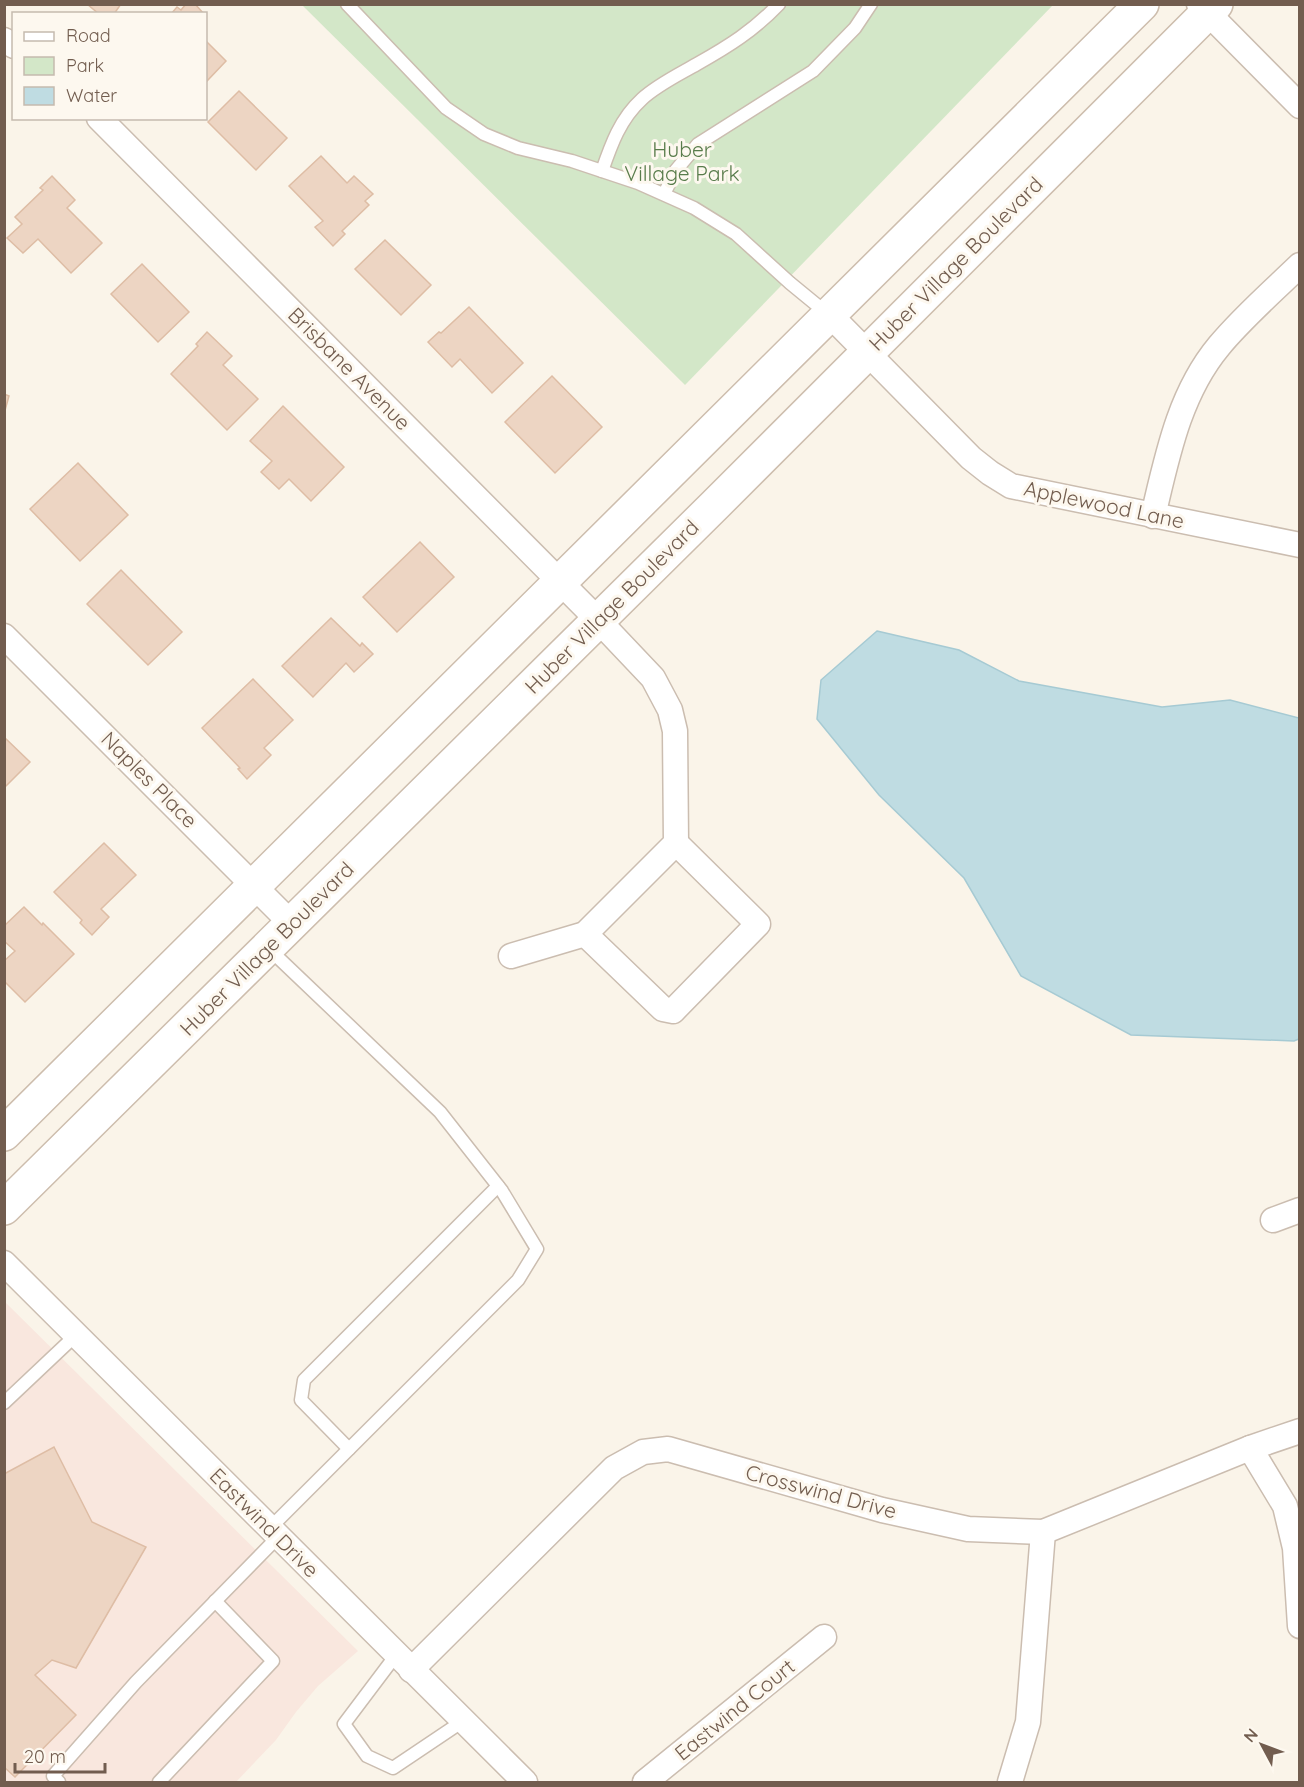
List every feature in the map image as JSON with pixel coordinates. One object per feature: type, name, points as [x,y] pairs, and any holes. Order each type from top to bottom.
[{"type":"street","points":[[4,1134],[256,887],[1142,4]]},
{"type":"street","points":[[1208,7],[1299,106]]},
{"type":"street","name":"Huber Village Boulevard","points":[[4,1208],[867,352],[1208,7]]},
{"type":"street","name":"Brisbane Avenue","points":[[101,120],[653,678],[662,691],[670,710],[675,731],[676,843]]},
{"type":"street","points":[[1153,516],[1173,434],[1192,388],[1218,347],[1299,265]]},
{"type":"street","name":"Applewood Lane","points":[[830,315],[971,458],[1011,486],[1299,545]]},
{"type":"street","name":"Naples Place","points":[[4,636],[292,924]]},
{"type":"street","points":[[512,956],[585,934],[676,843],[758,924],[673,1011],[663,1009],[585,934]]},
{"type":"street","points":[[1273,1220],[1299,1210]]},
{"type":"street","name":"Eastwind Drive","points":[[4,1263],[463,1721],[514,1779]]},
{"type":"street","name":"Crosswind Drive","points":[[404,1662],[614,1468],[643,1452],[668,1449],[882,1510],[968,1529],[1043,1532],[1250,1448],[1299,1431]]},
{"type":"street","points":[[1250,1448],[1285,1506],[1295,1548],[1299,1626]]},
{"type":"street","points":[[1010,1782],[1028,1722],[1043,1532]]},
{"type":"street","name":"Eastwind Court","points":[[645,1782],[824,1637]]},
{"type":"lane","points":[[347,4],[446,108],[484,134],[518,148],[602,171],[694,208],[736,234],[790,283],[830,315]]},
{"type":"lane","points":[[602,171],[615,135],[625,118],[642,99],[672,78],[742,37],[759,25],[779,4]]},
{"type":"lane","points":[[664,195],[676,170],[698,144],[813,71],[855,28],[871,4]]},
{"type":"lane","points":[[59,1782],[53,1776],[136,1682],[215,1601],[349,1449],[518,1280],[537,1249],[498,1186],[440,1112],[268,948]]},
{"type":"lane","points":[[349,1449],[301,1400],[304,1380],[498,1186]]},
{"type":"lane","points":[[4,1403],[76,1335]]},
{"type":"lane","points":[[159,1782],[273,1661],[215,1601]]},
{"type":"lane","points":[[404,1662],[344,1724],[367,1756],[393,1768],[463,1721]]},
{"type":"shaded area","points":[[4,1301],[358,1651],[318,1686],[276,1740],[236,1782],[5,1782]]},
{"type":"green space","name":"Huber Village Park","points":[[302,5],[1053,5],[685,385]]},
{"type":"water","points":[[877,631],[959,650],[1019,681],[1162,707],[1230,700],[1299,718],[1299,1039],[1294,1041],[1131,1035],[1021,976],[964,878],[879,795],[817,719],[821,680]]},
{"type":"building","points":[[87,4],[121,4],[115,12],[97,12]]},
{"type":"building","points":[[186,4],[195,4],[202,12],[173,12],[177,7],[181,10]]},
{"type":"building","points":[[207,42],[226,61],[207,81]]},
{"type":"building","points":[[239,91],[287,138],[256,170],[208,122]]},
{"type":"building","points":[[321,156],[347,183],[354,176],[373,194],[365,201],[369,205],[342,231],[345,234],[333,246],[315,227],[323,221],[289,186]]},
{"type":"building","points":[[52,176],[75,200],[67,208],[102,243],[71,273],[38,239],[23,253],[7,238],[22,224],[15,217],[43,190],[40,188]]},
{"type":"building","points":[[385,240],[431,285],[401,315],[355,269]]},
{"type":"building","points":[[142,264],[189,312],[158,342],[111,294]]},
{"type":"building","points":[[469,307],[523,363],[492,393],[460,359],[452,367],[428,342]]},
{"type":"building","points":[[207,332],[232,356],[223,365],[258,399],[227,430],[171,374],[198,346],[196,344]]},
{"type":"building","points":[[552,376],[602,427],[555,473],[505,422]]},
{"type":"building","points":[[4,394],[9,396],[4,414]]},
{"type":"building","points":[[283,406],[344,467],[311,501],[289,479],[279,489],[261,472],[272,461],[250,441]]},
{"type":"building","points":[[78,463],[128,515],[80,561],[30,509]]},
{"type":"building","points":[[420,542],[454,577],[397,632],[363,597]]},
{"type":"building","points":[[121,570],[182,632],[148,665],[87,604]]},
{"type":"building","points":[[331,618],[360,646],[362,643],[373,654],[354,672],[346,663],[313,697],[282,666]]},
{"type":"building","points":[[253,679],[293,720],[264,748],[271,755],[247,779],[238,769],[240,768],[202,728]]},
{"type":"building","points":[[4,737],[30,762],[4,788]]},
{"type":"building","points":[[104,843],[136,875],[101,909],[109,917],[92,935],[80,923],[82,920],[54,892]]},
{"type":"building","points":[[24,907],[74,954],[25,1002],[4,981],[4,961],[15,951],[4,941],[4,926]]},
{"type":"building","points":[[54,1447],[92,1522],[146,1547],[76,1668],[52,1660],[35,1675],[76,1715],[15,1777],[4,1767],[4,1474]]}]
